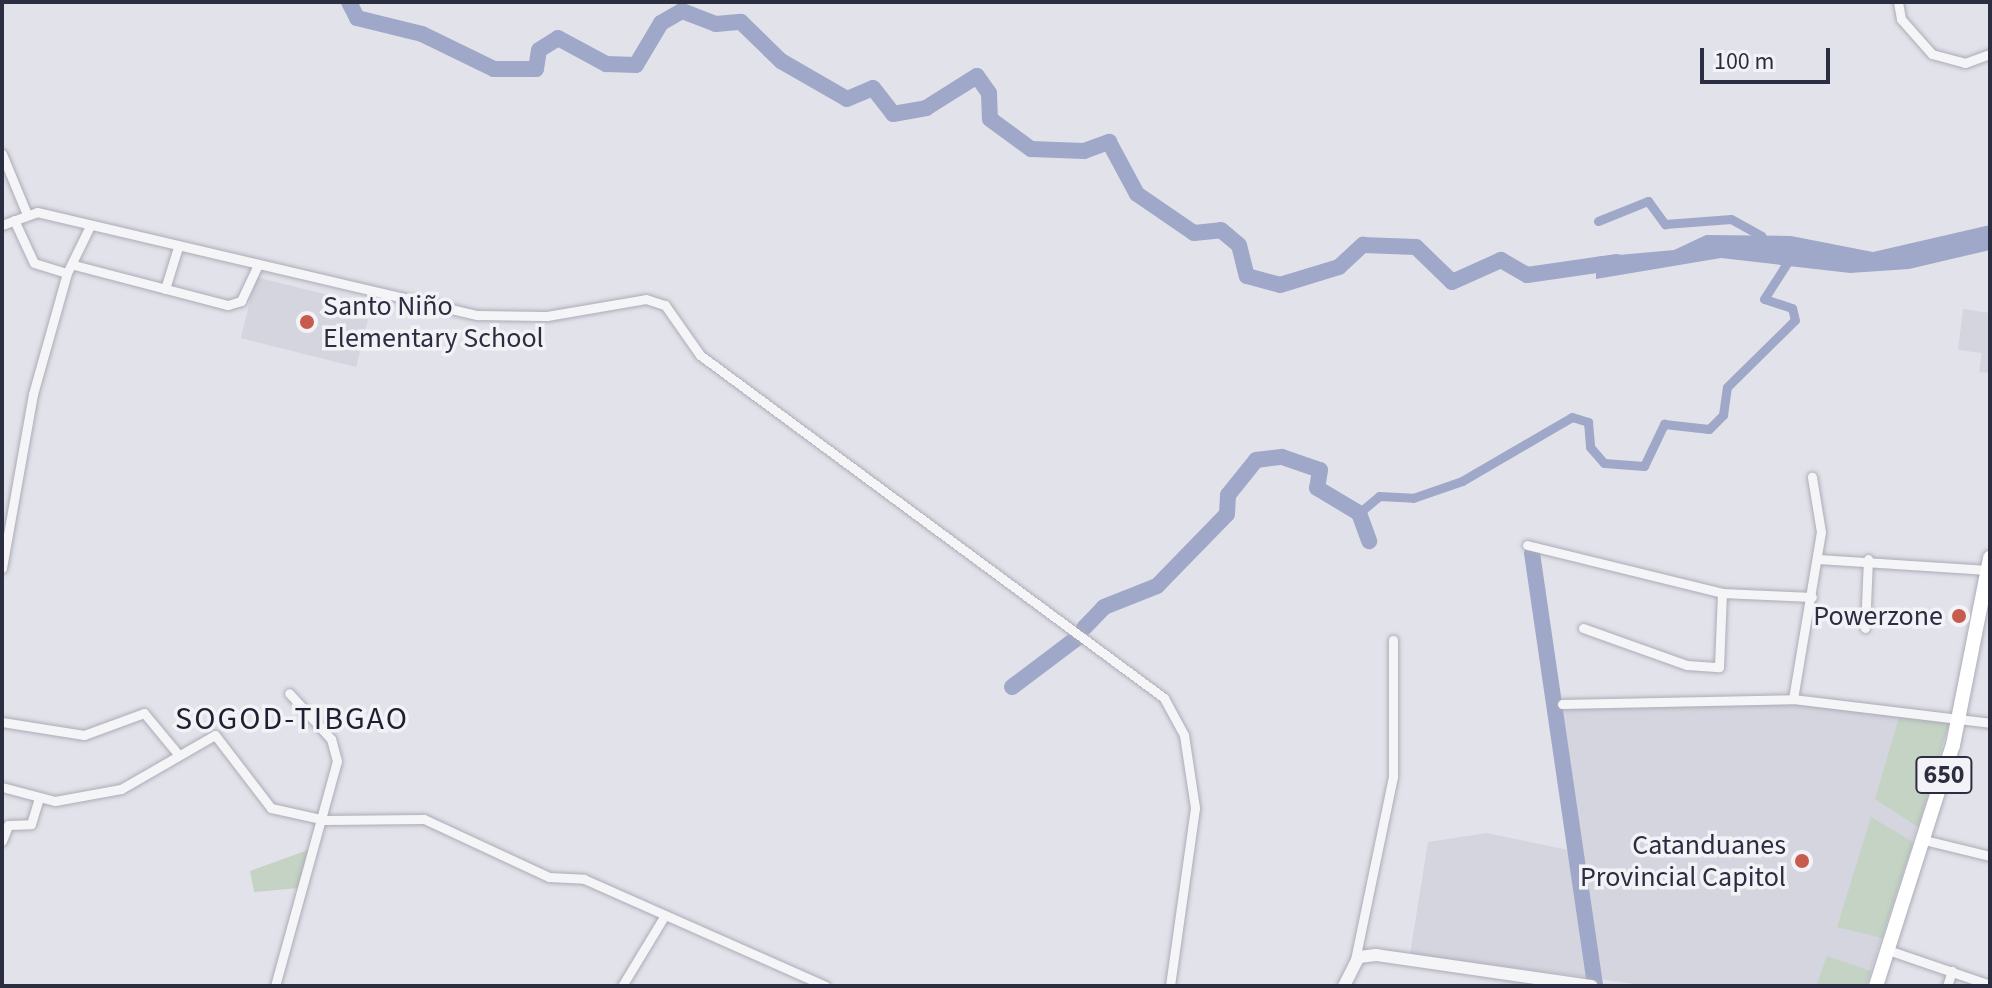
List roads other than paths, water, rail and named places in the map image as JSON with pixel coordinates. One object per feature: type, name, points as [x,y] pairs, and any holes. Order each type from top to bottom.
[{"type":"main road","name":"650","points":[[1876,986],[1961,715],[1989,566]]},
{"type":"street","points":[[1897,4],[1932,54],[1965,63],[1990,54]]},
{"type":"street","points":[[2,154],[26,212]]},
{"type":"street","points":[[2,225],[26,212],[477,315],[547,316],[655,299],[700,355],[1164,698],[1184,735],[1195,808],[1170,986]]},
{"type":"street","points":[[14,220],[34,263],[233,305],[257,266]]},
{"type":"street","points":[[2,568],[17,458],[70,269],[90,226]]},
{"type":"street","points":[[165,289],[178,247]]},
{"type":"street","points":[[1793,699],[1812,597],[1822,520],[1812,477]]},
{"type":"street","points":[[1527,545],[1722,593],[1812,597]]},
{"type":"street","points":[[1818,559],[1989,566]]},
{"type":"street","points":[[1865,628],[1868,559]]},
{"type":"street","points":[[1583,628],[1687,665],[1719,667],[1722,593]]},
{"type":"street","points":[[1344,986],[1361,959],[1393,777],[1393,640]]},
{"type":"street","points":[[275,986],[325,820],[335,746],[289,693]]},
{"type":"street","points":[[1562,704],[1793,699],[1961,715],[1990,723]]},
{"type":"street","points":[[2,722],[84,735],[144,713],[178,754]]},
{"type":"street","points":[[2,787],[55,801],[121,789],[215,735],[271,808],[325,820],[424,819],[549,877],[584,879],[825,986]]},
{"type":"street","points":[[2,841],[8,825],[28,828],[39,797]]},
{"type":"street","points":[[1924,840],[1990,856]]},
{"type":"street","points":[[622,986],[665,915]]},
{"type":"street","points":[[1888,950],[1990,985]]},
{"type":"street","points":[[1361,959],[1591,986]]},
{"type":"street","points":[[1947,986],[1952,971]]},
{"type":"water","points":[[1990,225],[1990,250],[1909,269],[1850,273],[1721,258],[1596,279],[1596,257],[1674,250],[1706,235],[1791,236],[1873,252]]},
{"type":"waterway","points":[[349,2],[357,18],[422,34],[494,69],[536,69],[539,50],[558,38],[606,64],[636,65],[661,23],[682,11],[716,24],[741,22],[781,61],[847,99],[873,88],[893,114],[926,108],[977,76],[989,93],[990,119],[1031,149],[1084,151],[1109,142],[1137,194],[1194,233],[1221,230],[1239,245],[1247,276],[1280,285],[1339,267],[1363,245],[1416,247],[1452,282],[1501,260],[1527,275],[1617,262]]},
{"type":"waterway","points":[[1598,221],[1648,201],[1665,224],[1731,219],[1762,236]]},
{"type":"waterway","points":[[1359,513],[1379,496],[1413,498],[1462,481],[1572,417],[1588,422],[1590,447],[1604,463],[1644,466],[1664,424],[1709,429],[1723,415],[1727,387],[1795,320],[1792,308],[1764,299],[1787,263]]},
{"type":"waterway","points":[[1084,628],[1104,607],[1157,586],[1227,514],[1228,495],[1256,460],[1282,457],[1320,470],[1317,488],[1359,513],[1369,541]]},
{"type":"waterway","points":[[1532,553],[1595,986]]},
{"type":"waterway","points":[[1012,687],[1077,638]]},
{"type":"place","name":"Santo Niño Elementary School","points":[[307,322]]},
{"type":"place","name":"Powerzone","points":[[1959,616]]},
{"type":"place","name":"Catanduanes Provincial Capitol","points":[[1802,861]]},
{"type":"district","name":"SOGOD-TIBGAO","points":[[292,719]]}]
